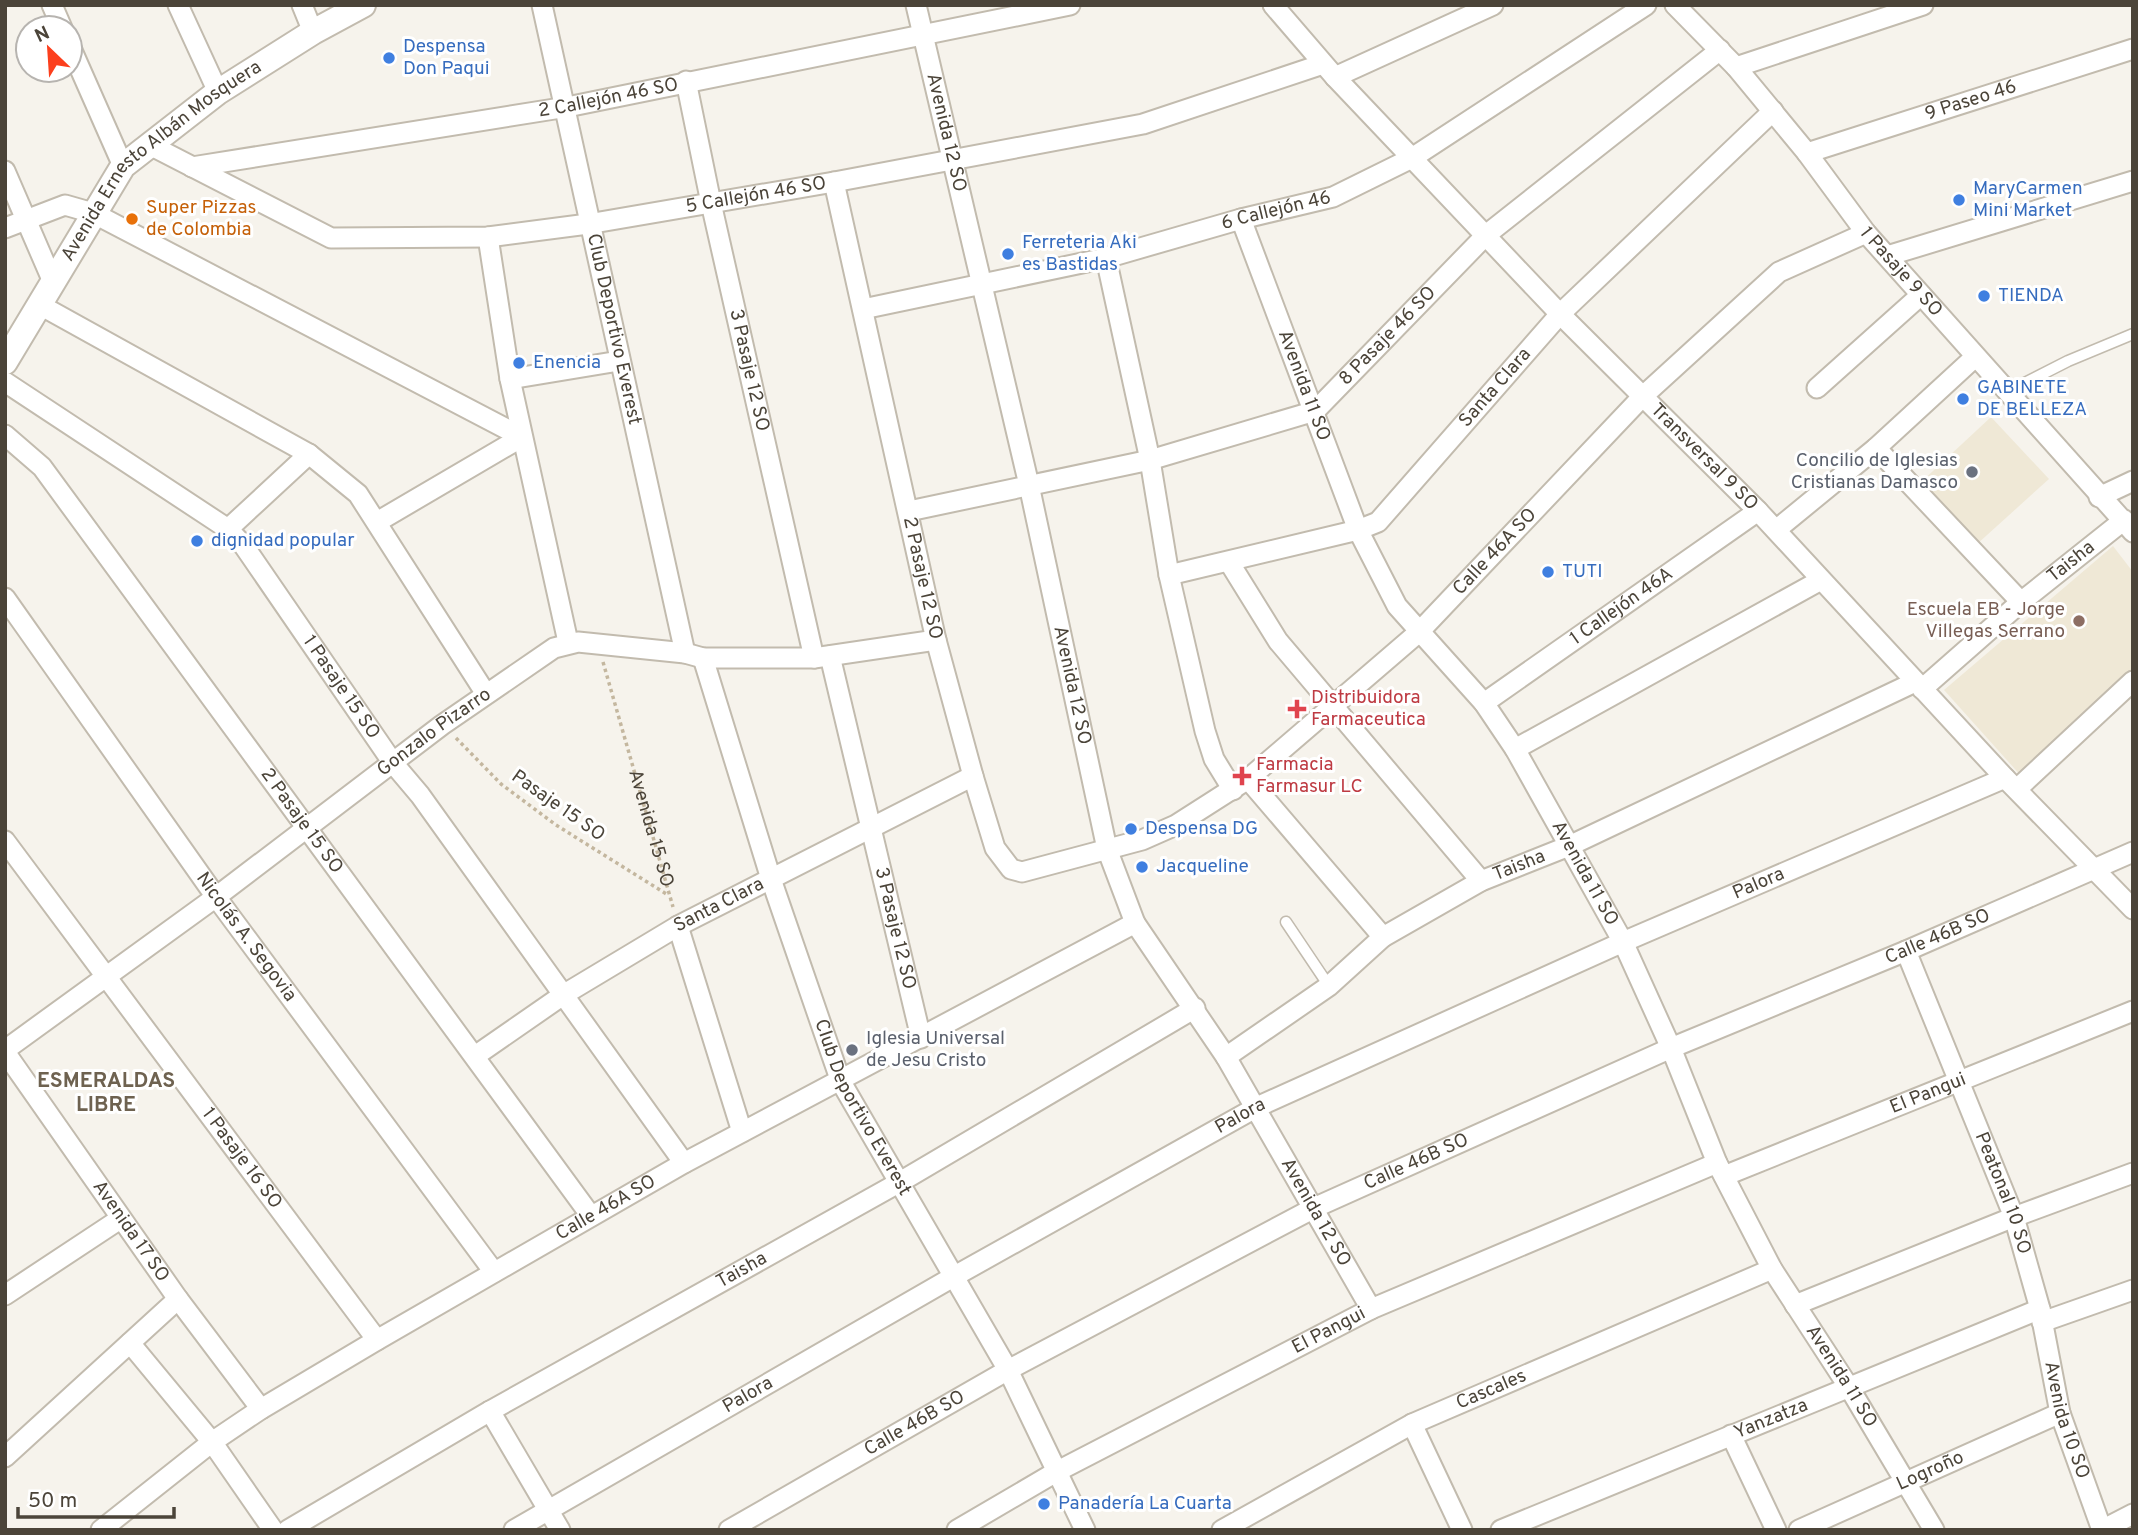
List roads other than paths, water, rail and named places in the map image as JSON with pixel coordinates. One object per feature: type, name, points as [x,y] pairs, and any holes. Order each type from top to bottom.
[{"type":"street","points":[[178,5],[218,92]]},
{"type":"street","points":[[302,5],[313,32]]},
{"type":"street","name":"Avenida Ernesto Albán Mosquera","points":[[5,362],[123,166],[218,92],[313,32],[363,5]]},
{"type":"street","name":"Club Deportivo Everest","points":[[542,5],[567,107],[588,224],[620,361],[694,655],[841,1082],[1008,1370],[1085,1530]]},
{"type":"street","name":"Avenida 12 SO","points":[[916,5],[1029,485],[1107,849],[1135,923],[1226,1057],[1316,1208],[1371,1309]]},
{"type":"street","name":"2 Callejón 46 SO","points":[[192,167],[567,107],[1070,5]]},
{"type":"street","name":"Transversal 9 SO","points":[[1273,5],[1329,71],[1560,314],[1758,510],[2011,784],[2133,909]]},
{"type":"street","name":"5 Callejón 46 SO","points":[[192,167],[331,238],[488,237],[588,224],[834,182],[1143,124],[1329,71],[1493,5]]},
{"type":"street","name":"6 Callejón 46","points":[[863,309],[1107,258],[1241,219],[1333,197],[1412,158],[1646,5]]},
{"type":"street","name":"1 Pasaje 9 SO","points":[[1675,5],[1736,67],[1773,111],[1866,233],[2099,497],[2129,526]]},
{"type":"street","points":[[1736,67],[1923,5]]},
{"type":"street","name":"9 Paseo 46","points":[[1807,153],[2133,49]]},
{"type":"street","name":"8 Pasaje 46 SO","points":[[909,511],[1150,460],[1315,411],[1486,235],[1720,50]]},
{"type":"street","points":[[84,78],[123,166]]},
{"type":"street","name":"3 Pasaje 12 SO","points":[[686,81],[711,203],[822,657],[872,827],[921,1038]]},
{"type":"street","name":"Santa Clara","points":[[1169,575],[1358,530],[1387,515],[1560,314],[1773,111]]},
{"type":"street","points":[[148,144],[192,167]]},
{"type":"street","points":[[5,171],[53,282]]},
{"type":"street","points":[[1887,256],[2133,181]]},
{"type":"street","name":"2 Pasaje 12 SO","points":[[834,182],[936,640],[995,848],[1011,869],[1035,871],[1107,849]]},
{"type":"street","points":[[5,228],[65,205],[93,213],[522,437]]},
{"type":"street","name":"Avenida 11 SO","points":[[1241,219],[1358,530],[1397,606],[1484,703],[1514,749],[1623,942],[1671,1048],[1720,1170],[1772,1269],[1850,1389],[1934,1530]]},
{"type":"street","name":"Calle 46A SO","points":[[1107,849],[1142,840],[1176,825],[1241,784],[1419,632],[1642,397],[1779,272],[1866,233]]},
{"type":"street","points":[[488,237],[510,379],[568,642],[694,655],[822,657],[936,640]]},
{"type":"street","points":[[1107,258],[1150,460],[1169,575],[1214,759],[1241,784],[1383,936]]},
{"type":"street","points":[[1817,388],[1921,295]]},
{"type":"street","points":[[40,305],[309,454],[358,494],[486,694]]},
{"type":"street","points":[[1776,530],[1876,448],[1975,357]]},
{"type":"street","points":[[510,379],[620,361]]},
{"type":"street","name":"1 Pasaje 15 SO","points":[[5,382],[228,529],[244,546],[393,763],[684,1163]]},
{"type":"street","name":"2 Pasaje 15 SO","points":[[5,435],[43,467],[305,829],[591,1216]]},
{"type":"street","points":[[377,522],[522,437]]},
{"type":"street","points":[[1876,448],[2021,602]]},
{"type":"street","points":[[228,529],[309,454]]},
{"type":"street","points":[[2099,497],[2133,481]]},
{"type":"street","name":"1 Callejón 46A","points":[[1484,703],[1758,510]]},
{"type":"street","name":"Taisha","points":[[1226,1057],[1329,986],[1383,936],[1481,881],[1569,846],[1919,685],[2021,602],[2129,526]]},
{"type":"street","points":[[1229,562],[1278,641],[1481,881]]},
{"type":"street","points":[[1514,749],[1821,580]]},
{"type":"street","name":"Nicolás A. Segovia","points":[[5,598],[216,897],[494,1272]]},
{"type":"street","name":"Gonzalo Pizarro","points":[[5,1051],[216,897],[442,724],[554,648],[568,642]]},
{"type":"street","name":"Palora","points":[[514,1530],[953,1277],[1256,1107],[1623,942],[2011,784],[2133,681]]},
{"type":"street","name":"Santa Clara","points":[[475,1056],[563,995],[678,926],[974,776]]},
{"type":"street","name":"1 Pasaje 16 SO","points":[[5,841],[377,1340]]},
{"type":"street","name":"Calle 46B SO","points":[[729,1530],[1008,1370],[1316,1208],[1671,1048],[1906,951],[2133,852]]},
{"type":"street","name":"Calle 46A SO","points":[[101,1530],[212,1442],[261,1409],[377,1340],[684,1163],[841,1082],[1135,923]]},
{"type":"street","points":[[678,926],[742,1132]]},
{"type":"street","name":"Peatonal 10 SO","points":[[1906,951],[2014,1216],[2041,1315]]},
{"type":"street","name":"Taisha","points":[[288,1530],[490,1411],[900,1182],[1195,1008]]},
{"type":"street","name":"El Pangui","points":[[957,1530],[1056,1472],[1371,1309],[1720,1170],[2133,1011]]},
{"type":"street","name":"Avenida 17 SO","points":[[5,1051],[120,1219],[261,1409]]},
{"type":"street","points":[[1795,1305],[2014,1216],[2133,1173]]},
{"type":"street","points":[[6,1292],[120,1219]]},
{"type":"street","name":"Cascales","points":[[1222,1530],[1245,1524],[1412,1424],[1772,1269]]},
{"type":"street","name":"Yanzatza","points":[[1501,1530],[1731,1435],[2041,1315],[2133,1290]]},
{"type":"street","points":[[5,1457],[178,1299]]},
{"type":"street","name":"Avenida 10 SO","points":[[2041,1315],[2060,1413],[2102,1530]]},
{"type":"street","points":[[130,1343],[212,1442],[273,1530]]},
{"type":"street","points":[[490,1411],[560,1530]]},
{"type":"street","name":"Logroño","points":[[1799,1530],[2060,1413]]},
{"type":"street","points":[[1412,1424],[1462,1530]]},
{"type":"street","points":[[1731,1435],[1776,1530]]},
{"type":"street","points":[[2102,1530],[2133,1514]]},
{"type":"lane","points":[[2007,392],[2068,361],[2133,334]]},
{"type":"lane","points":[[1286,922],[1329,986]]},
{"type":"place","name":"Despensa Don Paqui","points":[[389,58]]},
{"type":"place","name":"MaryCarmen Mini Market","points":[[1959,200]]},
{"type":"place","name":"Super Pizzas de Colombia","points":[[132,219]]},
{"type":"place","name":"Ferreteria Aki es Bastidas","points":[[1008,254]]},
{"type":"place","name":"TIENDA","points":[[1984,296]]},
{"type":"place","name":"Enencia","points":[[519,363]]},
{"type":"place","name":"GABINETE DE BELLEZA","points":[[1963,399]]},
{"type":"place","name":"Concilio de Iglesias Cristianas Damasco","points":[[1972,472]]},
{"type":"place","name":"dignidad popular","points":[[197,541]]},
{"type":"place","name":"TUTI","points":[[1548,572]]},
{"type":"place","name":"Escuela EB - Jorge Villegas Serrano","points":[[2079,621]]},
{"type":"place","name":"Distribuidora Farmaceutica","points":[[1297,709]]},
{"type":"place","name":"Farmacia Farmasur LC","points":[[1242,776]]},
{"type":"place","name":"Despensa DG","points":[[1131,829]]},
{"type":"place","name":"Jacqueline","points":[[1142,867]]},
{"type":"place","name":"Iglesia Universal de Jesu Cristo","points":[[852,1050]]},
{"type":"place","name":"Panadería La Cuarta","points":[[1044,1504]]},
{"type":"district","name":"ESMERALDAS LIBRE","points":[[106,1093]]}]
